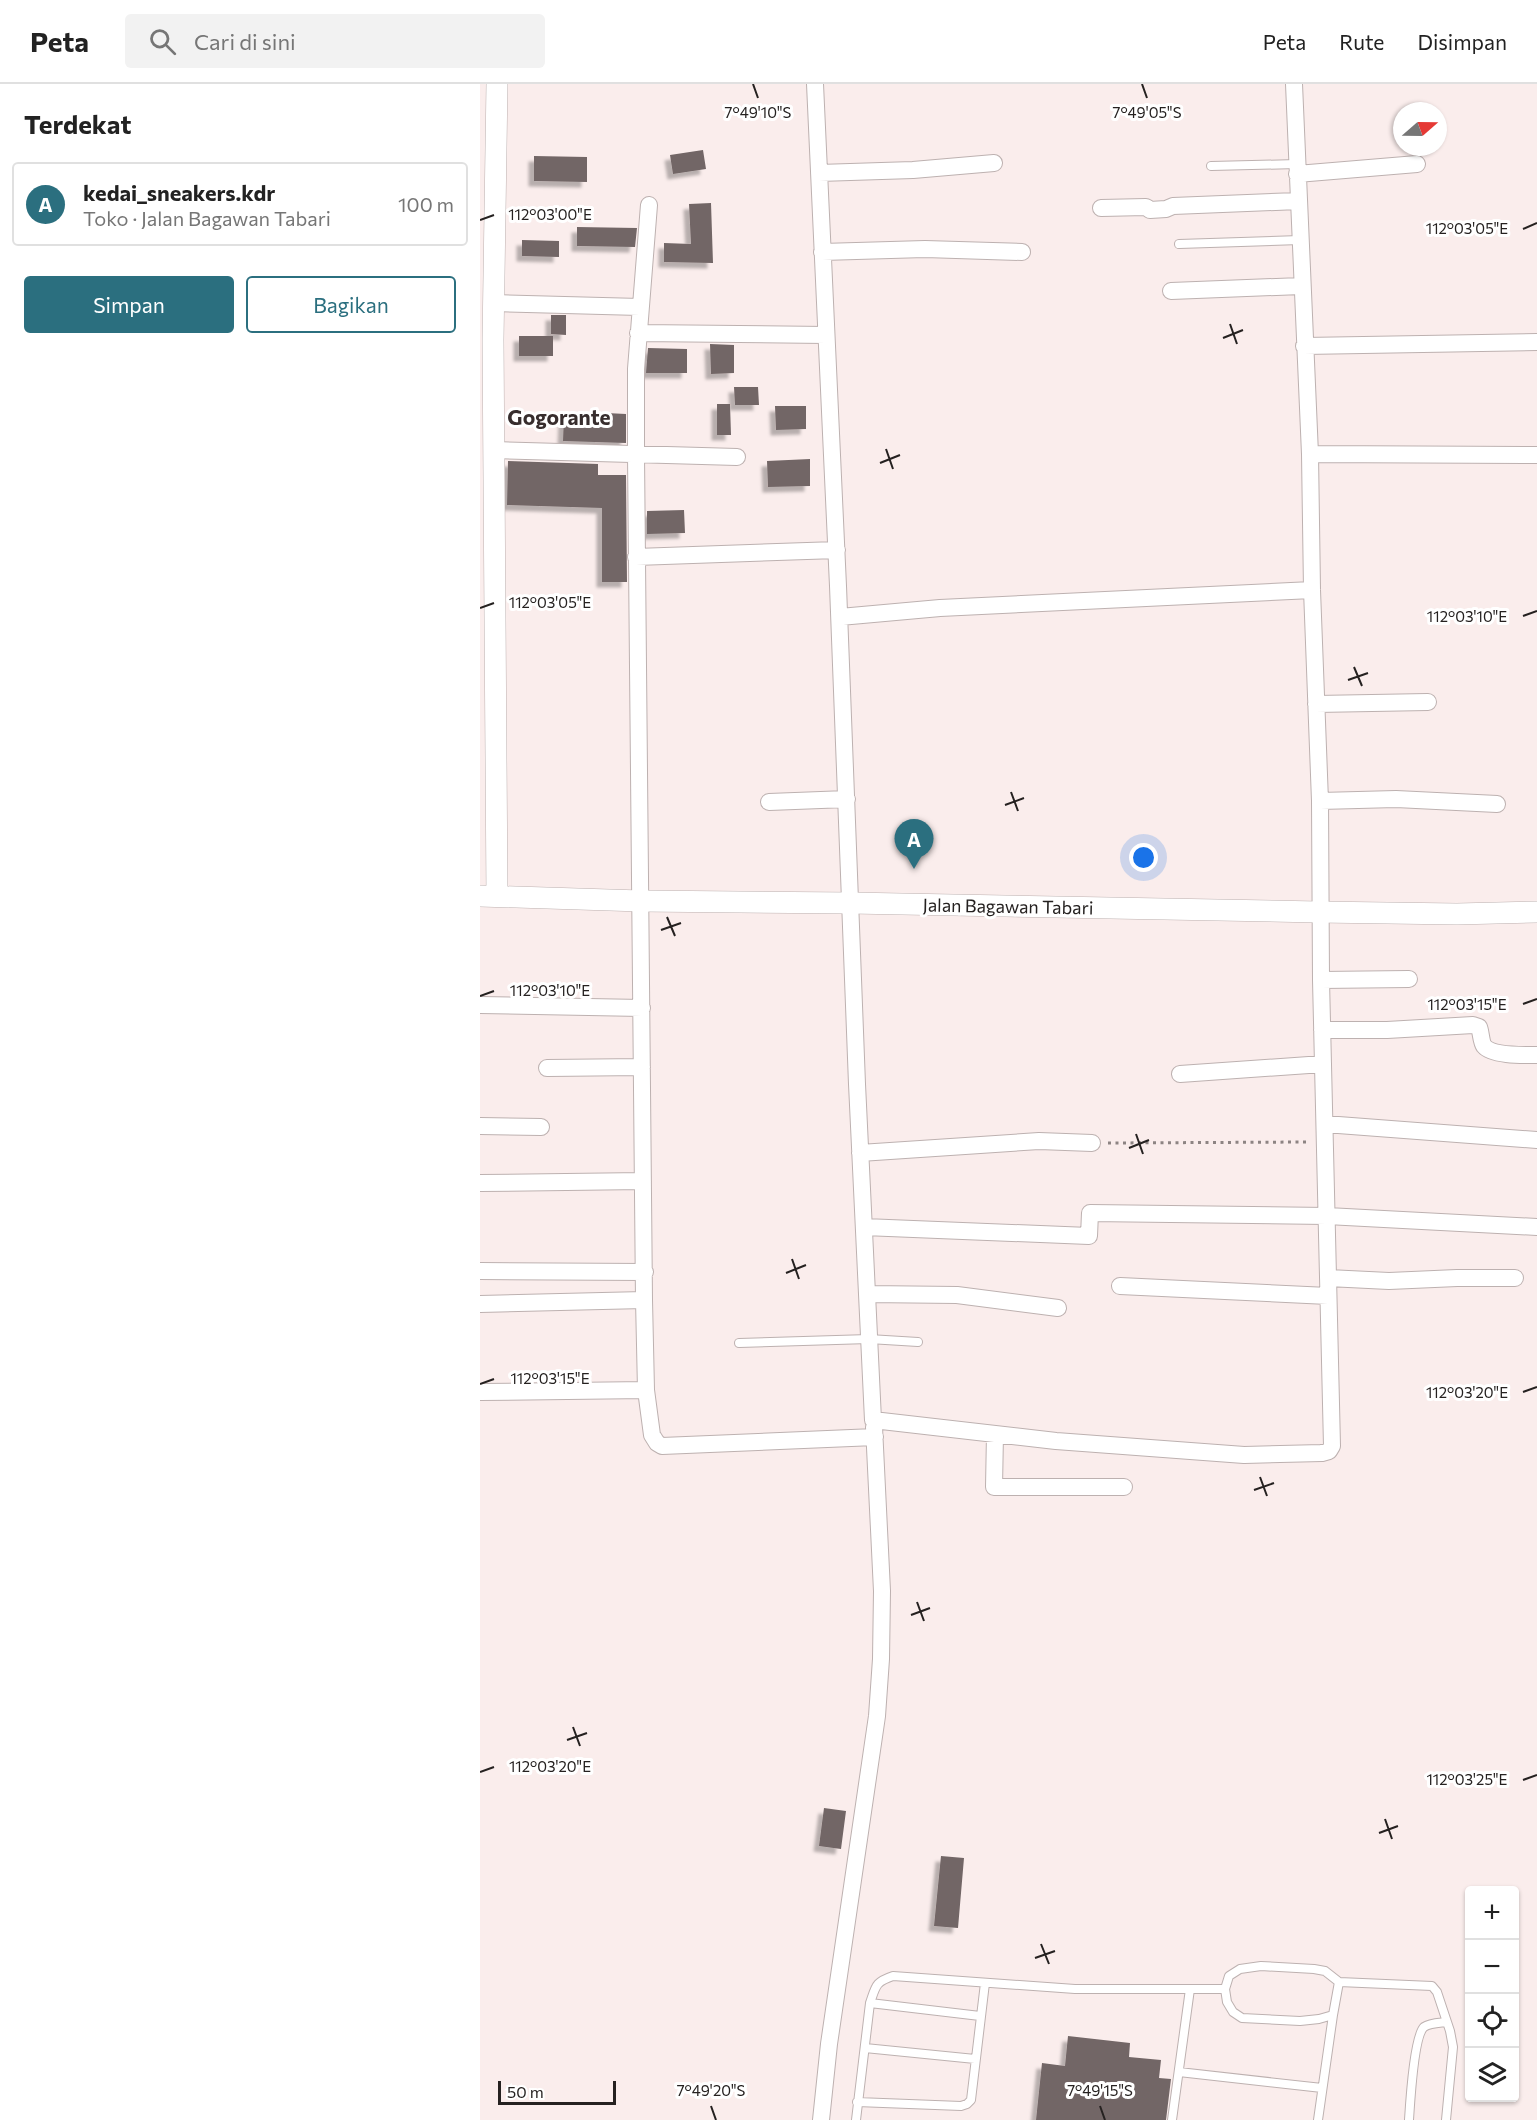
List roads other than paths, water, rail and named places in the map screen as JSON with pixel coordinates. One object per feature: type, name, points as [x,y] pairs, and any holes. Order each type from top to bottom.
[{"type":"street","points":[[488,896],[487,478],[494,450],[487,340],[494,303],[497,84]]},
{"type":"street","points":[[815,84],[840,617],[860,1153],[882,1591],[879,1694],[829,2044],[821,2120]]},
{"type":"street","points":[[649,205],[638,333],[636,557],[646,1390],[652,1435],[662,1446],[874,1429],[995,1434],[1056,1441],[1244,1455],[1322,1453],[1329,1451],[1332,1446],[1321,980],[1320,801],[1312,590],[1310,454],[1294,84]]},
{"type":"street","points":[[819,173],[913,170],[994,163]]},
{"type":"street","points":[[1297,169],[1417,164]]},
{"type":"street","points":[[1101,208],[1146,207],[1150,210],[1173,206],[1298,201]]},
{"type":"street","points":[[822,252],[925,249],[1022,252]]},
{"type":"street","points":[[1171,291],[1301,286]]},
{"type":"street","points":[[494,303],[640,307]]},
{"type":"street","points":[[638,333],[826,335]]},
{"type":"street","points":[[1304,346],[1537,342]]},
{"type":"street","points":[[494,450],[737,457]]},
{"type":"street","points":[[1310,454],[1537,455]]},
{"type":"street","points":[[636,557],[837,550]]},
{"type":"street","points":[[840,617],[951,608],[1312,590]]},
{"type":"street","points":[[1316,704],[1428,702]]},
{"type":"street","points":[[769,802],[847,799]]},
{"type":"street","points":[[1320,801],[1396,800],[1497,804]]},
{"type":"street","name":"Jalan Bagawan Tabari","points":[[488,896],[641,901],[1321,912],[1457,914],[1537,912]]},
{"type":"street","points":[[1321,980],[1409,979]]},
{"type":"street","points":[[480,1005],[642,1008]]},
{"type":"street","points":[[1322,1030],[1387,1030],[1473,1025],[1479,1027],[1484,1045],[1498,1053],[1537,1055]]},
{"type":"street","points":[[1180,1074],[1323,1064]]},
{"type":"street","points":[[547,1068],[642,1067]]},
{"type":"street","points":[[1325,1124],[1537,1140]]},
{"type":"street","points":[[480,1126],[541,1127]]},
{"type":"street","points":[[860,1153],[1039,1141],[1092,1143]]},
{"type":"street","points":[[480,1183],[644,1181]]},
{"type":"street","points":[[864,1227],[1089,1236],[1090,1213],[1327,1216],[1537,1227]]},
{"type":"street","points":[[480,1271],[645,1272]]},
{"type":"street","points":[[1328,1278],[1389,1281],[1515,1278]]},
{"type":"street","points":[[1120,1286],[1328,1296]]},
{"type":"street","points":[[867,1294],[957,1295],[1058,1308]]},
{"type":"street","points":[[480,1304],[645,1300]]},
{"type":"street","points":[[480,1392],[646,1390]]},
{"type":"street","points":[[995,1434],[994,1487],[1124,1487]]},
{"type":"lane","points":[[1211,166],[1297,169]]},
{"type":"lane","points":[[1179,244],[1300,240]]},
{"type":"lane","points":[[739,1343],[869,1339],[918,1342]]},
{"type":"lane","points":[[1333,2015],[1319,2019],[1300,2020],[1242,2018],[1233,2012],[1227,2002],[1225,1989],[1229,1977],[1240,1969],[1261,1966],[1325,1971],[1339,1982],[1432,1986],[1437,1992],[1453,2047],[1446,2120]]},
{"type":"lane","points":[[856,2120],[870,2003],[876,1986],[881,1980],[893,1976],[1075,1989],[1225,1989]]},
{"type":"lane","points":[[1318,2120],[1339,1982]]},
{"type":"lane","points":[[857,2102],[961,2106],[967,2104],[971,2100],[985,1983]]},
{"type":"lane","points":[[1172,2120],[1190,1989]]},
{"type":"lane","points":[[870,2003],[980,2016]]},
{"type":"lane","points":[[1409,2120],[1412,2084],[1422,2030],[1430,2025],[1447,2022]]},
{"type":"lane","points":[[865,2048],[975,2059]]},
{"type":"lane","points":[[1179,2072],[1322,2088]]},
{"type":"place","name":"kedai_sneakers.kdr","points":[[914,869]]},
{"type":"district","name":"Gogorante","points":[[559,416]]}]
